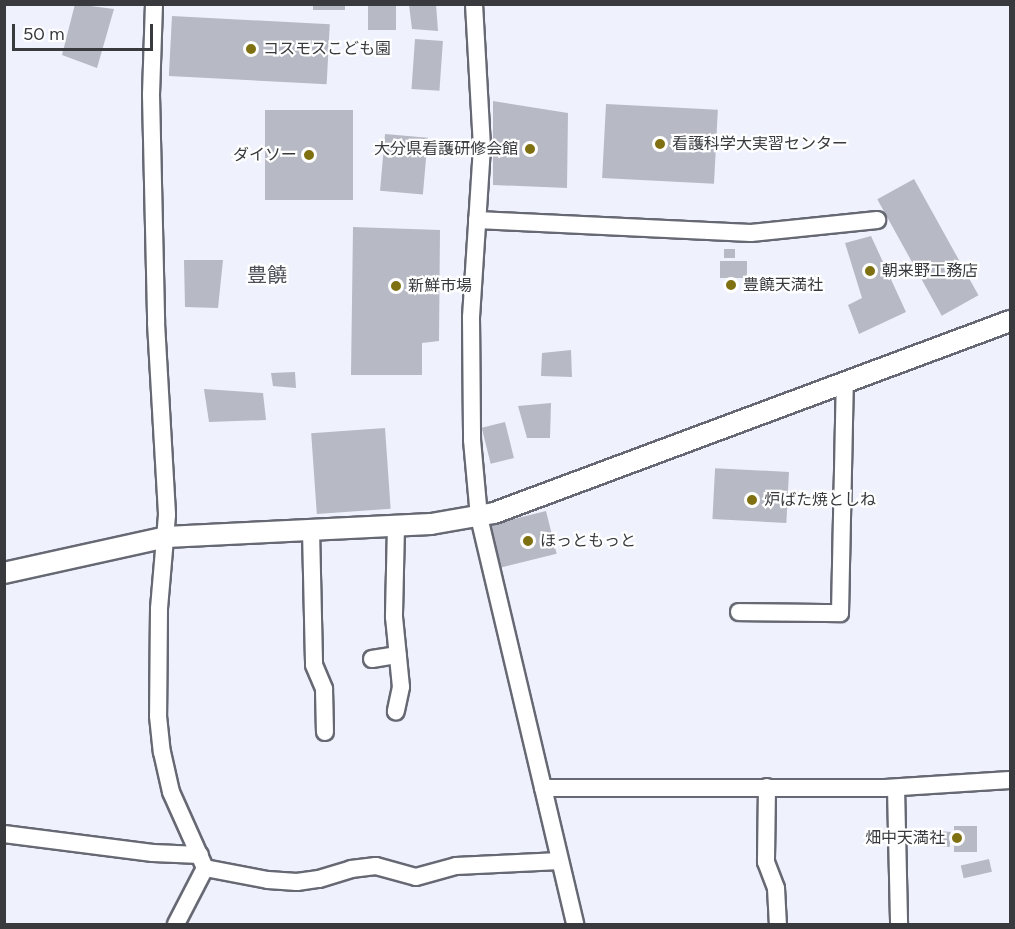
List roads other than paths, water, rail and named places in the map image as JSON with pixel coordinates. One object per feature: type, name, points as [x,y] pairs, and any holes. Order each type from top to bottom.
[{"type":"street","points":[[154,4],[151,95],[156,323],[166,537],[159,609],[159,735],[171,792],[203,862],[176,924]]},
{"type":"street","points":[[474,4],[482,147],[471,317],[471,395],[479,517],[575,924]]},
{"type":"street","points":[[477,220],[751,233],[877,220]]},
{"type":"street","points":[[4,573],[166,537],[396,526],[479,517],[515,508],[1011,321]]},
{"type":"street","points":[[739,612],[840,613],[845,383]]},
{"type":"street","points":[[396,526],[394,617],[401,687],[396,711]]},
{"type":"street","points":[[311,530],[314,665],[324,689],[325,732]]},
{"type":"street","points":[[372,659],[398,656]]},
{"type":"street","points":[[543,788],[896,788],[1011,780]]},
{"type":"street","points":[[767,787],[766,862],[776,888],[778,924]]},
{"type":"street","points":[[896,788],[899,924]]},
{"type":"street","points":[[4,834],[203,862],[268,880],[297,882],[319,879],[351,869],[376,866],[416,877],[456,866],[560,861]]},
{"type":"place","name":"コスモスこども園","points":[[251,49]]},
{"type":"place","name":"看護科学大実習センター","points":[[660,144]]},
{"type":"place","name":"大分県看護研修会館","points":[[530,149]]},
{"type":"place","name":"ダイソー","points":[[309,155]]},
{"type":"place","name":"朝来野工務店","points":[[870,271]]},
{"type":"place","name":"豊饒天満社","points":[[731,285]]},
{"type":"place","name":"新鮮市場","points":[[396,286]]},
{"type":"place","name":"炉ばた焼としね","points":[[752,500]]},
{"type":"place","name":"ほっともっと","points":[[528,541]]},
{"type":"place","name":"畑中天満社","points":[[957,838]]},
{"type":"district","name":"豊饒","points":[[267,275]]}]
